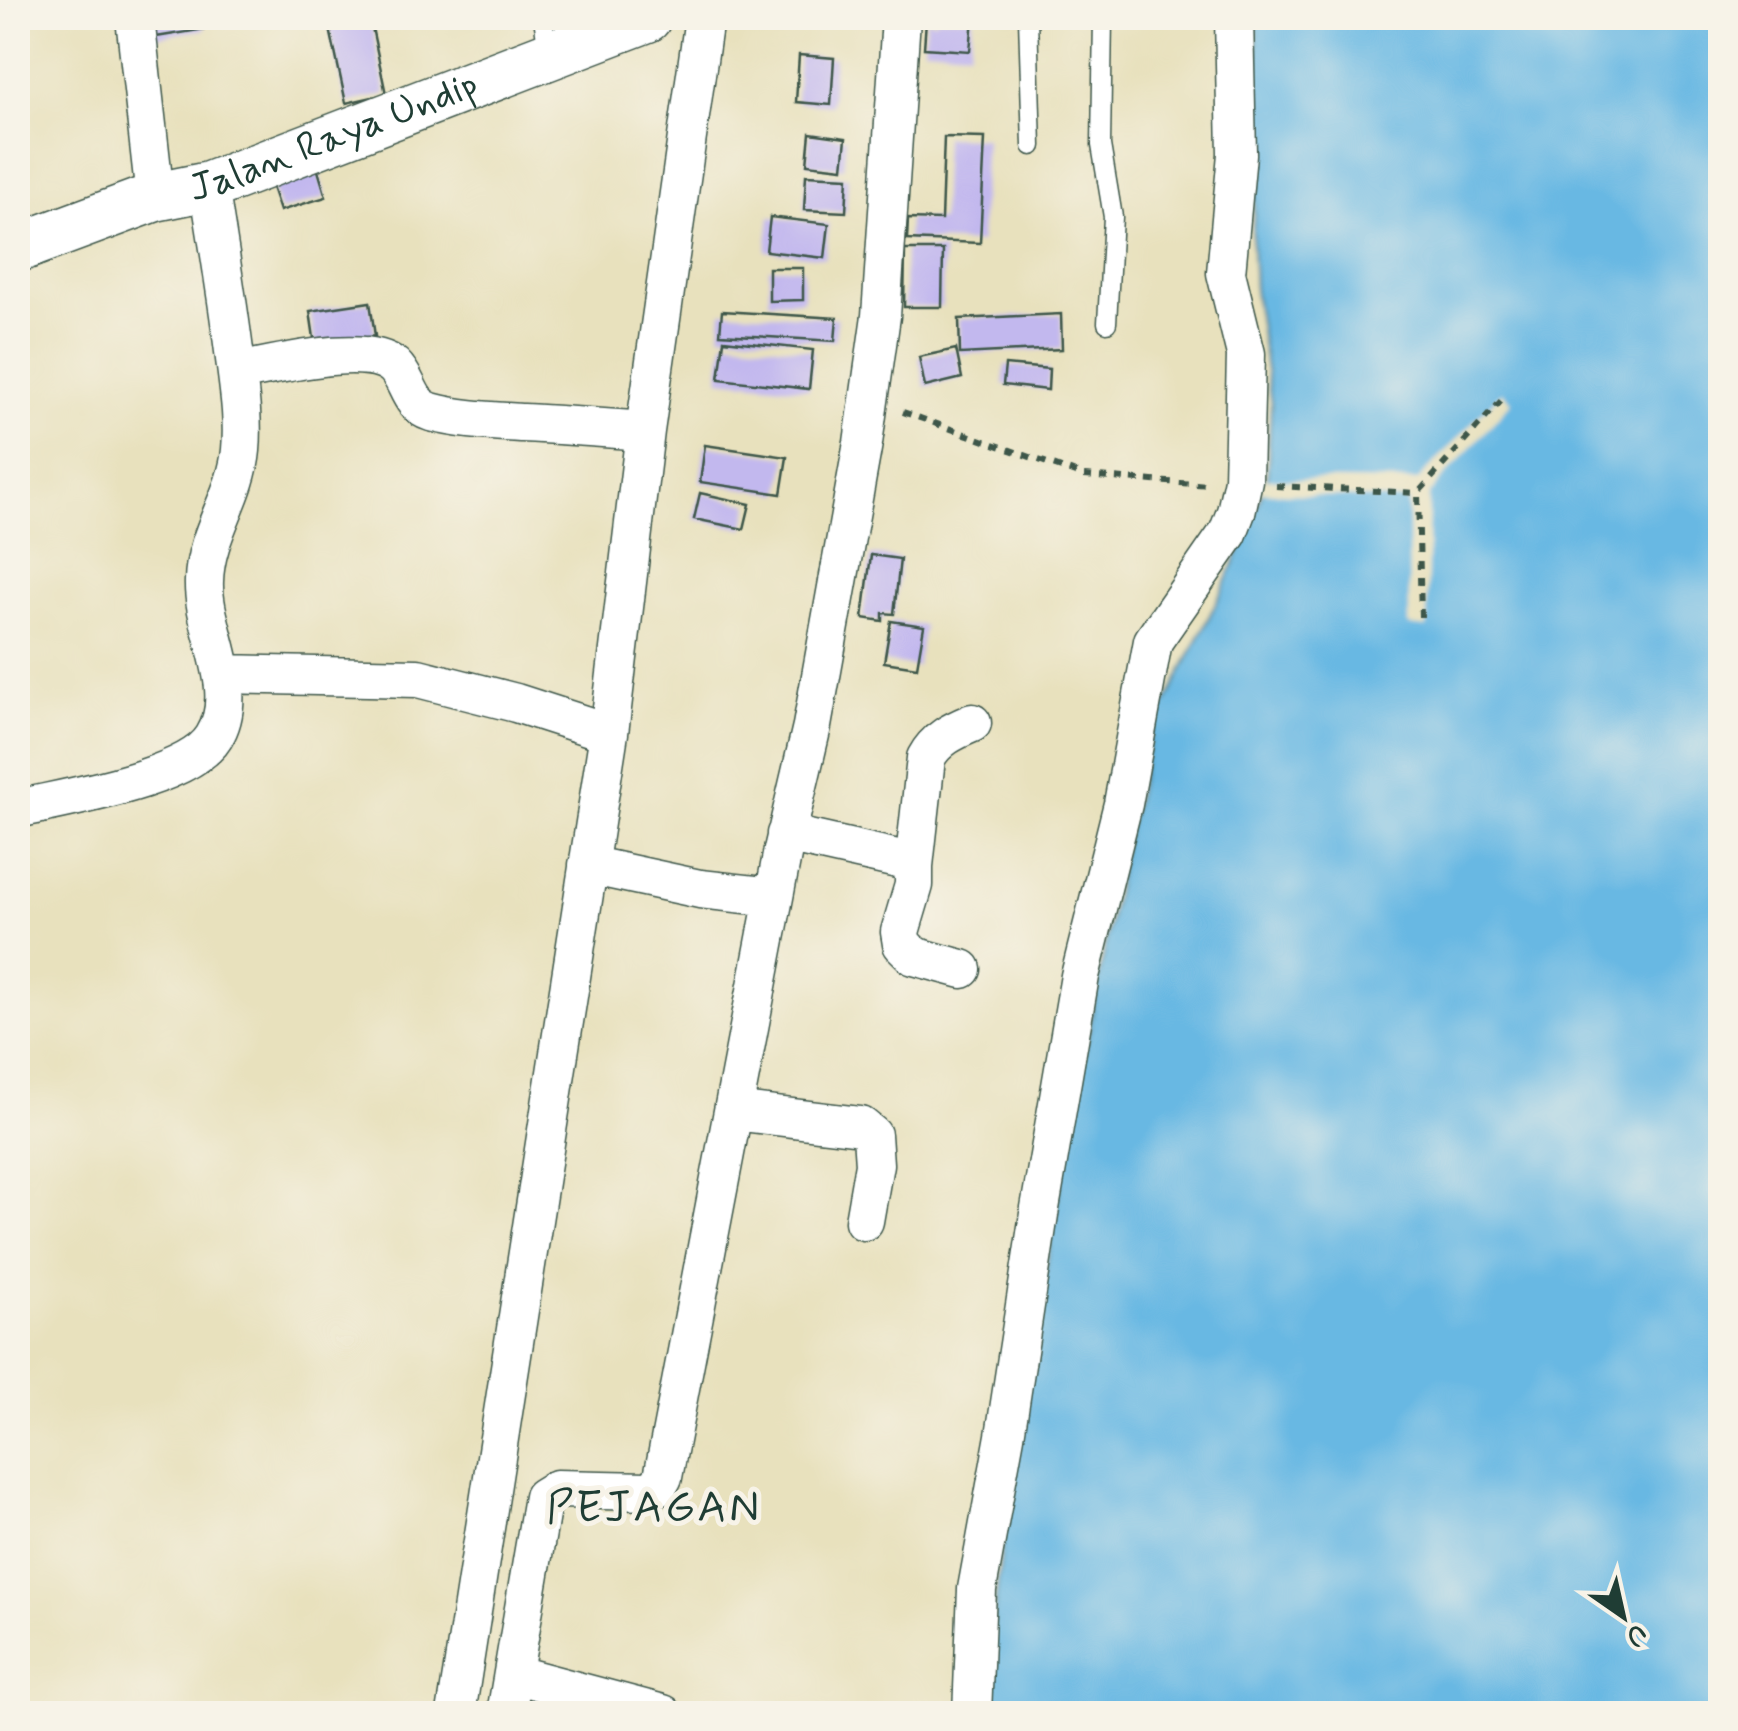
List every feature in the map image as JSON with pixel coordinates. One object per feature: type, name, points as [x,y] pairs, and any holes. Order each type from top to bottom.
[{"type":"street","points":[[135,18],[156,197]]},
{"type":"street","name":"Jalan Raya Undip","points":[[18,248],[156,197],[209,186],[546,36],[648,18]]},
{"type":"street","points":[[456,1714],[606,869],[609,733],[645,431],[704,18]]},
{"type":"street","points":[[506,1714],[543,1497],[556,1489],[648,1491],[663,1478],[786,834],[812,726],[860,461],[881,316],[901,18]]},
{"type":"street","points":[[972,1714],[977,1589],[1005,1436],[1038,1214],[1080,976],[1122,804],[1153,641],[1228,533],[1242,486],[1246,354],[1226,273],[1237,154],[1234,18]]},
{"type":"street","points":[[18,809],[133,783],[173,766],[198,753],[214,738],[222,715],[224,674],[205,607],[204,582],[206,558],[238,472],[242,427],[223,266],[209,186]]},
{"type":"street","points":[[237,372],[340,354],[374,357],[387,360],[400,372],[416,402],[428,411],[483,420],[645,431]]},
{"type":"street","points":[[224,674],[418,678],[516,703],[609,733]]},
{"type":"street","points":[[962,969],[914,956],[902,944],[900,932],[914,886],[926,758],[943,737],[972,723]]},
{"type":"street","points":[[786,834],[914,866]]},
{"type":"street","points":[[606,869],[700,889],[774,897]]},
{"type":"street","points":[[733,1111],[862,1126],[872,1134],[874,1164],[864,1221]]},
{"type":"street","points":[[513,1674],[660,1713]]},
{"type":"lane","points":[[1028,18],[1032,146]]},
{"type":"lane","points":[[1103,18],[1101,145],[1114,217],[1107,323]]},
{"type":"path","points":[[868,400],[1084,476],[1418,493]]},
{"type":"path","points":[[1421,617],[1418,493],[1501,401]]},
{"type":"water","points":[[1257,18],[1720,18],[1720,1713],[982,1714],[1010,1479],[1068,1140],[1124,847],[1152,731],[1222,591],[1267,479],[1271,404],[1254,289],[1252,243]]},
{"type":"pier","points":[[1502,391],[1512,402],[1429,494],[1427,628],[1409,626],[1408,501],[1256,492],[1262,479],[1417,481]]},
{"type":"building","points":[[147,18],[204,18],[205,29],[150,38]]},
{"type":"building","points":[[370,18],[386,94],[346,103],[329,24]]},
{"type":"building","points":[[973,18],[970,51],[924,48],[926,20]]},
{"type":"building","points":[[799,55],[834,58],[831,105],[796,102]]},
{"type":"building","points":[[810,133],[846,138],[843,168],[807,164]]},
{"type":"building","points":[[944,137],[985,138],[980,243],[907,240],[908,219],[941,220]]},
{"type":"building","points":[[317,167],[326,197],[280,211],[270,181]]},
{"type":"building","points":[[806,175],[848,177],[846,212],[804,210]]},
{"type":"building","points":[[770,217],[829,224],[825,258],[766,251]]},
{"type":"building","points":[[905,250],[943,250],[942,307],[904,307]]},
{"type":"building","points":[[769,268],[803,268],[803,300],[769,301]]},
{"type":"building","points":[[370,302],[375,336],[315,345],[310,311]]},
{"type":"building","points":[[722,311],[837,318],[835,341],[720,334]]},
{"type":"building","points":[[1061,314],[1062,349],[960,354],[959,319]]},
{"type":"building","points":[[724,340],[813,350],[809,389],[719,379]]},
{"type":"building","points":[[956,349],[962,378],[925,387],[919,357]]},
{"type":"building","points":[[1005,365],[1049,369],[1048,390],[1003,385]]},
{"type":"building","points":[[705,445],[787,457],[781,494],[700,482]]},
{"type":"building","points":[[700,493],[750,504],[744,529],[694,519]]},
{"type":"building","points":[[871,555],[900,559],[894,614],[883,613],[883,621],[863,618]]},
{"type":"building","points":[[891,621],[924,626],[917,667],[884,662]]},
{"type":"district","name":"PEJAGAN","points":[[654,1508]]}]
